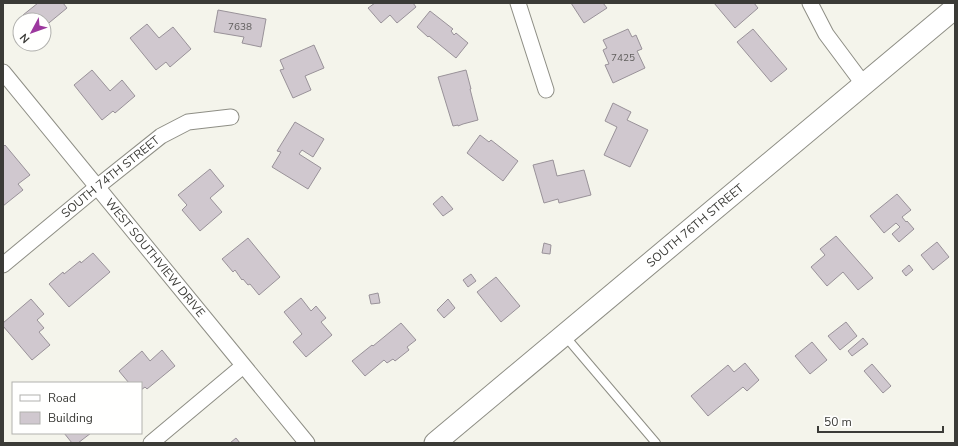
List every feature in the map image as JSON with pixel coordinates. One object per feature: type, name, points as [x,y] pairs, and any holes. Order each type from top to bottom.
[{"type":"main road","name":"SOUTH 76TH STREET","points":[[435,443],[955,8]]},
{"type":"street","points":[[518,3],[546,90]]},
{"type":"street","points":[[810,3],[826,34],[864,84]]},
{"type":"street","name":"WEST SOUTHVIEW DRIVE","points":[[3,72],[307,443]]},
{"type":"street","name":"SOUTH 74TH STREET","points":[[3,265],[161,136],[188,122],[231,117]]},
{"type":"street","points":[[151,443],[243,366]]},
{"type":"lane","points":[[564,335],[656,443]]},
{"type":"building","points":[[38,3],[63,3],[67,8],[52,20],[52,12],[27,12]]},
{"type":"building","points":[[375,3],[413,3],[416,7],[397,23],[390,15],[381,23],[368,8]]},
{"type":"building","points":[[571,3],[603,3],[607,8],[584,23]]},
{"type":"building","points":[[714,3],[754,3],[758,8],[735,28]]},
{"type":"building","points":[[218,10],[266,19],[261,47],[242,43],[244,37],[214,32]]},
{"type":"building","points":[[430,11],[453,29],[451,31],[454,35],[456,33],[468,43],[456,58],[417,27]]},
{"type":"building","points":[[147,24],[159,38],[173,27],[191,49],[170,67],[166,62],[156,70],[130,38]]},
{"type":"building","points":[[628,29],[632,37],[636,35],[642,49],[637,51],[645,68],[613,83],[605,65],[609,64],[603,50],[607,48],[603,40]]},
{"type":"building","points":[[753,29],[787,69],[771,82],[737,42]]},
{"type":"building","points":[[314,45],[324,68],[305,76],[311,90],[293,98],[280,70],[284,69],[280,60]]},
{"type":"building","points":[[92,70],[110,91],[122,80],[135,96],[115,113],[113,111],[102,120],[74,85]]},
{"type":"building","points":[[466,70],[478,120],[453,126],[438,77]]},
{"type":"building","points":[[613,103],[631,112],[627,120],[648,130],[630,167],[604,155],[617,127],[605,121]]},
{"type":"building","points":[[295,122],[324,139],[313,157],[302,150],[299,154],[321,168],[308,189],[272,167],[281,152],[277,151]]},
{"type":"building","points":[[480,135],[489,142],[491,140],[518,161],[503,181],[467,153]]},
{"type":"building","points":[[5,145],[30,175],[18,184],[23,190],[3,206],[3,147]]},
{"type":"building","points":[[553,160],[557,176],[584,170],[591,195],[559,203],[558,199],[544,203],[533,165]]},
{"type":"building","points":[[210,169],[224,186],[210,198],[222,212],[200,231],[182,210],[187,205],[178,195]]},
{"type":"building","points":[[897,194],[911,210],[902,217],[914,229],[899,242],[892,234],[900,227],[896,223],[884,233],[870,216]]},
{"type":"building","points":[[442,196],[453,209],[443,216],[433,204]]},
{"type":"building","points":[[836,236],[873,278],[858,290],[843,272],[827,286],[811,267],[825,255],[820,249]]},
{"type":"building","points":[[248,238],[280,277],[259,295],[250,284],[248,285],[243,279],[242,280],[235,270],[233,272],[222,259]]},
{"type":"building","points":[[937,242],[949,257],[933,270],[921,255]]},
{"type":"building","points":[[544,243],[551,245],[550,254],[542,253]]},
{"type":"building","points":[[93,253],[110,272],[69,307],[49,284],[63,272],[64,274]]},
{"type":"building","points":[[909,265],[913,270],[906,276],[902,271]]},
{"type":"building","points":[[471,274],[476,281],[468,287],[463,280]]},
{"type":"building","points":[[496,277],[520,306],[501,322],[477,292]]},
{"type":"building","points":[[378,293],[380,303],[371,304],[369,295]]},
{"type":"building","points":[[301,298],[311,311],[316,306],[326,318],[321,322],[332,335],[306,357],[293,342],[302,334],[284,312]]},
{"type":"building","points":[[31,299],[44,314],[37,320],[44,328],[39,332],[50,345],[32,360],[3,326],[3,323]]},
{"type":"building","points":[[448,299],[455,308],[444,318],[437,310]]},
{"type":"building","points":[[846,322],[857,336],[840,350],[828,336]]},
{"type":"building","points":[[401,323],[416,340],[407,347],[409,350],[395,361],[393,359],[387,363],[384,360],[365,376],[352,361]]},
{"type":"building","points":[[863,338],[868,344],[852,356],[848,351]]},
{"type":"building","points":[[812,342],[827,360],[810,374],[795,356]]},
{"type":"building","points":[[162,350],[175,366],[147,389],[145,387],[142,389],[142,382],[128,382],[119,371],[142,351],[150,361]]},
{"type":"building","points":[[745,363],[759,380],[747,391],[743,387],[708,416],[691,396],[728,365],[734,372]]},
{"type":"building","points":[[872,364],[891,386],[883,393],[864,371]]},
{"type":"building","points":[[65,434],[90,434],[78,443],[72,443]]},
{"type":"building","points":[[236,438],[240,443],[230,443]]}]
